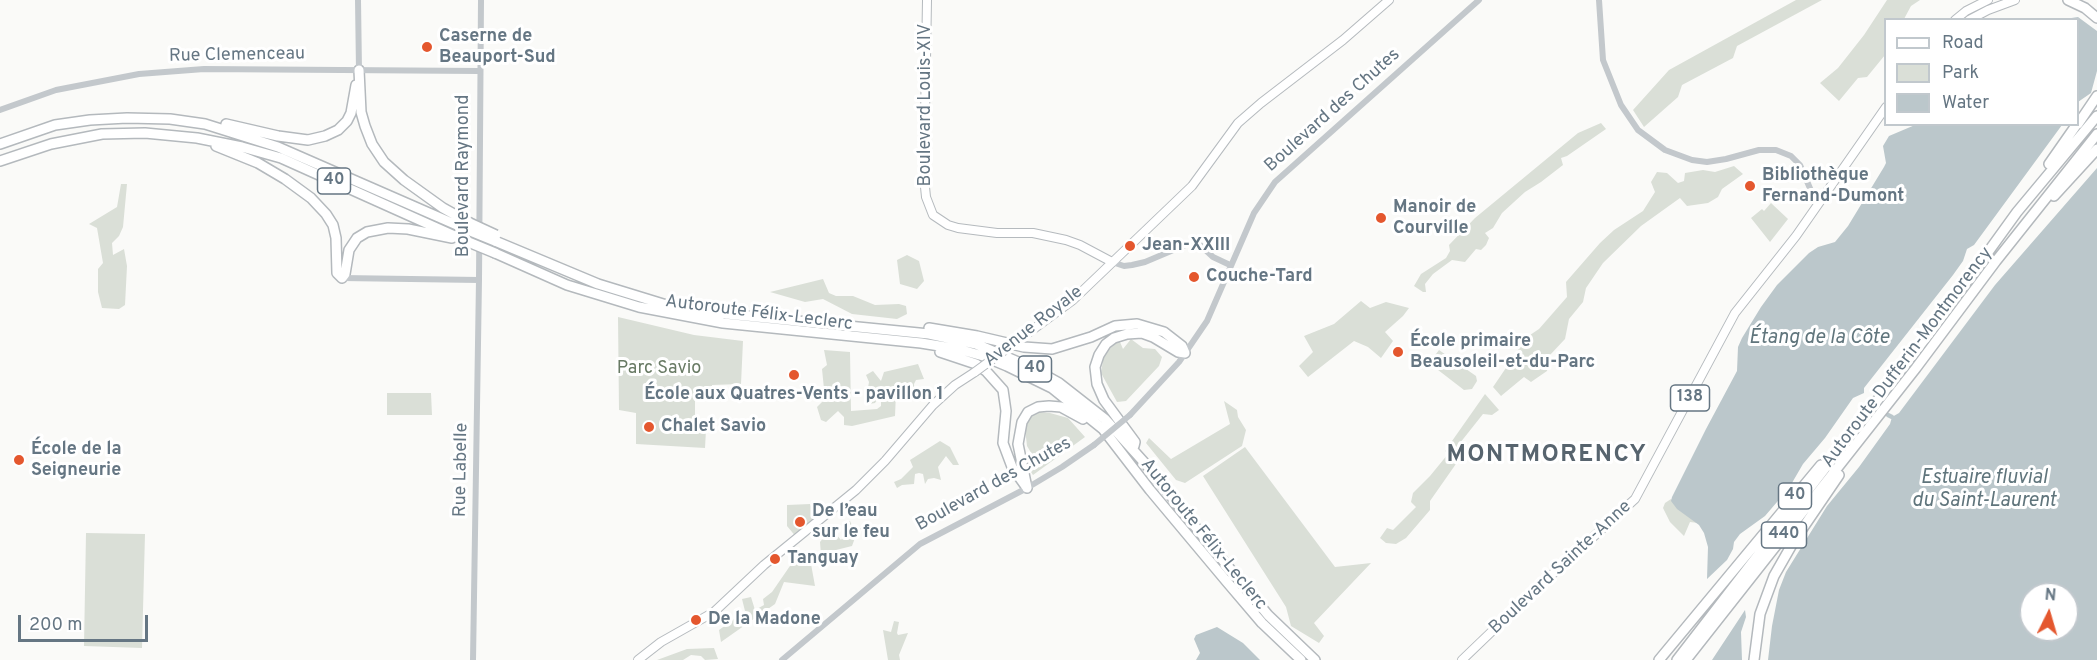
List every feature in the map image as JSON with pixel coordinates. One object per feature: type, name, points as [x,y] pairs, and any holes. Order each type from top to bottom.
[{"type":"highway","points":[[2068,0],[2085,8],[2097,18]]},
{"type":"highway","points":[[205,124],[227,124],[278,136],[308,140],[325,136],[338,130],[347,121],[359,70]]},
{"type":"highway","points":[[359,70],[365,126],[372,144],[384,162],[469,226]]},
{"type":"highway","points":[[2079,121],[2097,96]]},
{"type":"highway","name":"Autoroute Dufferin-Montmorency","points":[[1677,660],[1931,332],[2017,212],[2097,116]]},
{"type":"highway","name":"Autoroute Félix-Leclerc","points":[[0,144],[55,125],[90,120],[170,119],[205,124],[278,147],[469,226],[544,262],[598,284],[674,307],[914,331],[970,342],[1008,356],[1059,383],[1105,419],[1134,449],[1268,615],[1301,660]]},
{"type":"highway","points":[[2017,212],[2076,126]]},
{"type":"highway","name":"Autoroute Félix-Leclerc","points":[[0,161],[51,144],[102,134],[144,133],[197,138],[280,158],[567,285],[639,307],[723,323],[921,344],[958,349],[983,356],[1052,388],[1103,429],[1262,623],[1315,660]]},
{"type":"highway","name":"Autoroute Dufferin-Montmorency","points":[[1686,660],[2097,134]]},
{"type":"highway","points":[[197,138],[258,163],[311,198],[333,225],[336,238],[337,273],[342,278],[345,274],[349,250],[357,238],[367,232],[388,228],[408,229],[466,241]]},
{"type":"highway","points":[[1996,261],[2097,149]]},
{"type":"highway","points":[[914,331],[920,327],[949,330],[1024,347],[1052,349],[1091,337],[1115,326],[1137,324],[1164,332],[1182,346],[1185,353]]},
{"type":"highway","name":"40","points":[[1659,660],[1931,332]]},
{"type":"highway","points":[[1134,449],[1135,442],[1104,400],[1097,384],[1095,367],[1099,355],[1106,344],[1114,338],[1142,333],[1163,341],[1178,352],[1185,353]]},
{"type":"highway","points":[[921,344],[928,349],[954,355],[976,364],[986,371],[1003,390],[1006,411],[1004,442],[1012,467],[1027,488]]},
{"type":"highway","points":[[1027,488],[1019,454],[1019,432],[1028,412],[1038,407],[1061,408],[1076,414],[1095,428],[1125,457]]},
{"type":"highway","name":"40","points":[[1754,660],[1760,614],[1778,568],[1883,409]]},
{"type":"main road","name":"Boulevard Louis-XIV","points":[[927,0],[924,177],[926,197],[933,215],[948,225],[958,228],[996,233],[1033,233],[1066,240],[1112,261]]},
{"type":"main road","name":"Avenue Royale","points":[[638,660],[662,642],[714,612],[764,565],[856,490],[885,461],[934,404],[955,385],[1072,300],[1192,186],[1238,123],[1343,40],[1389,0]]},
{"type":"main road","points":[[1958,18],[1988,0]]},
{"type":"main road","points":[[1974,18],[2015,0]]},
{"type":"main road","name":"Boulevard Sainte-Anne","points":[[1462,660],[1635,499],[1735,313],[1776,262],[1884,110]]},
{"type":"street","points":[[358,0],[359,70]]},
{"type":"street","name":"Boulevard Raymond","points":[[479,280],[481,0]]},
{"type":"street","name":"Boulevard des Chutes","points":[[782,660],[920,544],[1062,468],[1131,415],[1185,353],[1207,321],[1254,213],[1275,182],[1479,0]]},
{"type":"street","points":[[1599,0],[1603,60],[1621,105],[1638,130],[1665,150],[1692,160],[1707,162],[1759,150],[1776,150],[1791,156],[1800,165],[1812,194],[1819,202]]},
{"type":"street","name":"Rue Clemenceau","points":[[0,110],[56,90],[139,74],[204,69],[479,71]]},
{"type":"street","name":"Boulevard Louis-XIV","points":[[1112,261],[1124,266],[1132,266],[1190,243],[1199,244],[1213,257],[1230,264]]},
{"type":"street","points":[[342,278],[479,280]]},
{"type":"street","name":"Rue Labelle","points":[[473,660],[479,280]]},
{"type":"green space","points":[[1796,0],[1822,0],[1737,46],[1733,58],[1682,85],[1678,97],[1644,127],[1633,110],[1669,70]]},
{"type":"green space","points":[[1887,0],[1920,0],[1911,6],[1905,18],[1884,18],[1884,56],[1867,77],[1858,78],[1839,101],[1820,83],[1838,68],[1864,35]]},
{"type":"green space","points":[[1601,123],[1606,129],[1561,158],[1563,165],[1525,192],[1502,213],[1493,228],[1485,233],[1489,238],[1481,250],[1476,249],[1465,262],[1452,260],[1433,274],[1425,284],[1426,292],[1414,286],[1421,274],[1446,258],[1450,251],[1449,245],[1475,218],[1578,133]]},
{"type":"green space","points":[[1734,166],[1743,174],[1722,189],[1718,197],[1708,203],[1687,206],[1680,198],[1641,226],[1603,263],[1586,288],[1583,302],[1569,319],[1565,339],[1550,355],[1547,371],[1531,382],[1524,377],[1501,396],[1493,387],[1527,337],[1539,329],[1567,297],[1566,282],[1600,243],[1614,230],[1643,211],[1655,192],[1651,182],[1657,172],[1667,173],[1678,183],[1684,181],[1685,173],[1703,170],[1715,172]]},
{"type":"green space","points":[[121,184],[127,184],[123,227],[119,236],[112,243],[113,255],[124,249],[127,266],[125,305],[119,309],[102,308],[98,292],[98,269],[103,263],[97,228],[89,224],[117,207]]},
{"type":"green space","points":[[1771,203],[1788,219],[1770,242],[1751,218],[1762,209],[1764,211]]},
{"type":"green space","points":[[907,255],[919,261],[924,281],[917,289],[900,284],[897,260]]},
{"type":"green space","points":[[823,279],[829,293],[836,296],[853,296],[875,305],[899,304],[906,306],[907,314],[897,319],[852,314],[823,299],[805,302],[770,292]]},
{"type":"green space","points":[[1361,301],[1370,308],[1386,302],[1409,308],[1385,332],[1393,341],[1381,358],[1368,347],[1354,341],[1308,377],[1299,366],[1313,352],[1304,336],[1334,324]]},
{"type":"green space","name":"Parc Savio","points":[[618,317],[694,335],[743,341],[741,384],[712,385],[712,389],[695,390],[695,424],[701,430],[706,430],[705,448],[636,444],[636,413],[619,410]]},
{"type":"green space","points":[[1131,339],[1143,348],[1155,349],[1162,357],[1159,366],[1126,401],[1117,402],[1101,373],[1104,354],[1117,342],[1120,342],[1123,349]]},
{"type":"green space","points":[[824,350],[850,352],[851,411],[877,409],[881,406],[881,398],[869,404],[866,399],[869,382],[866,375],[873,371],[881,381],[884,372],[918,364],[924,379],[916,380],[914,384],[915,401],[904,400],[903,388],[896,393],[895,416],[852,426],[844,425],[844,417],[838,411],[826,422],[821,420],[817,407],[825,399],[822,369],[827,365]]},
{"type":"green space","points":[[1439,350],[1476,376],[1477,381],[1472,389],[1464,390],[1429,363]]},
{"type":"green space","points":[[387,393],[431,393],[432,415],[387,415]]},
{"type":"green space","points":[[1485,394],[1499,410],[1492,415],[1483,414],[1460,443],[1458,461],[1430,501],[1430,510],[1406,538],[1396,544],[1386,543],[1380,538],[1387,528],[1393,530],[1416,507],[1411,502],[1413,493],[1448,454],[1445,451]]},
{"type":"green space","points":[[1224,401],[1237,410],[1238,417],[1246,430],[1242,446],[1185,483],[1176,480],[1146,443],[1149,438],[1171,459],[1230,424]]},
{"type":"green space","points":[[1038,412],[1068,418],[1085,437],[1033,475],[1024,461],[1033,456],[1027,446],[1025,428],[1027,418]]},
{"type":"green space","points":[[940,441],[950,447],[959,465],[953,465],[946,456],[938,467],[941,480],[928,479],[925,484],[923,474],[919,473],[915,474],[914,484],[897,488],[894,482],[901,479],[913,467],[910,460]]},
{"type":"green space","points":[[1245,447],[1335,567],[1371,563],[1314,623],[1324,636],[1319,643],[1291,626],[1286,607],[1203,476]]},
{"type":"green space","points":[[1671,499],[1698,523],[1690,522],[1684,536],[1670,522],[1663,508],[1665,503]]},
{"type":"green space","points":[[810,504],[818,521],[797,538],[787,526],[787,505]]},
{"type":"green space","points":[[850,521],[853,528],[862,528],[856,535],[852,546],[832,551],[824,561],[820,542],[829,531],[835,533],[841,540],[844,523]]},
{"type":"green space","points":[[86,533],[145,534],[142,648],[84,646]]},
{"type":"green space","points":[[794,550],[798,557],[804,556],[811,564],[815,586],[784,582],[775,604],[721,642],[719,630],[745,611],[742,599],[751,597],[755,610],[764,605],[763,599],[772,592],[792,563],[789,552]]},
{"type":"green space","points":[[894,621],[899,622],[898,635],[908,633],[899,655],[900,660],[888,660],[883,630],[891,632]]},
{"type":"green space","points":[[714,648],[718,659],[705,660],[701,656],[691,655],[683,660],[657,660],[687,649]]},
{"type":"water","points":[[2078,17],[2097,31],[2097,71],[2091,93],[2079,101],[2079,18],[2072,18]]},
{"type":"water","name":"Étang de la Côte","points":[[1913,126],[2061,126],[1974,245],[1967,249],[1963,261],[1953,275],[1864,388],[1864,393],[1853,398],[1825,438],[1803,464],[1789,488],[1765,516],[1740,534],[1727,560],[1707,579],[1708,547],[1704,533],[1699,525],[1677,509],[1671,501],[1672,497],[1737,371],[1738,347],[1742,338],[1777,285],[1809,253],[1818,247],[1835,242],[1848,226],[1886,163],[1883,146],[1889,136]]},
{"type":"water","name":"Estuaire fluvial du Saint-Laurent","points":[[2097,168],[2097,660],[1768,660],[1779,590],[1786,572],[1827,506],[1859,467],[1890,424],[1892,417],[1899,413],[1995,285]]},
{"type":"water","points":[[1745,610],[1746,617],[1741,632],[1742,660],[1712,660]]},
{"type":"water","points":[[1217,627],[1243,643],[1260,660],[1196,660],[1200,653],[1194,639],[1196,635]]},
{"type":"waterway","points":[[1888,415],[1892,417]]},
{"type":"place","name":"Caserne de Beauport-Sud","points":[[427,47]]},
{"type":"place","name":"Bibliothèque Fernand-Dumont","points":[[1750,186]]},
{"type":"place","name":"Manoir de Courville","points":[[1381,218]]},
{"type":"place","name":"Jean-XXIII","points":[[1130,246]]},
{"type":"place","name":"Couche-Tard","points":[[1194,277]]},
{"type":"place","name":"École primaire Beausoleil-et-du-Parc","points":[[1398,352]]},
{"type":"place","name":"École aux Quatres-Vents - pavillon 1","points":[[794,375]]},
{"type":"place","name":"Chalet Savio","points":[[649,427]]},
{"type":"place","name":"École de la Seigneurie","points":[[19,460]]},
{"type":"place","name":"De l’eau sur le feu","points":[[800,522]]},
{"type":"place","name":"Tanguay","points":[[775,559]]},
{"type":"place","name":"De la Madone","points":[[696,620]]},
{"type":"district","name":"MONTMORENCY","points":[[1547,456]]}]
